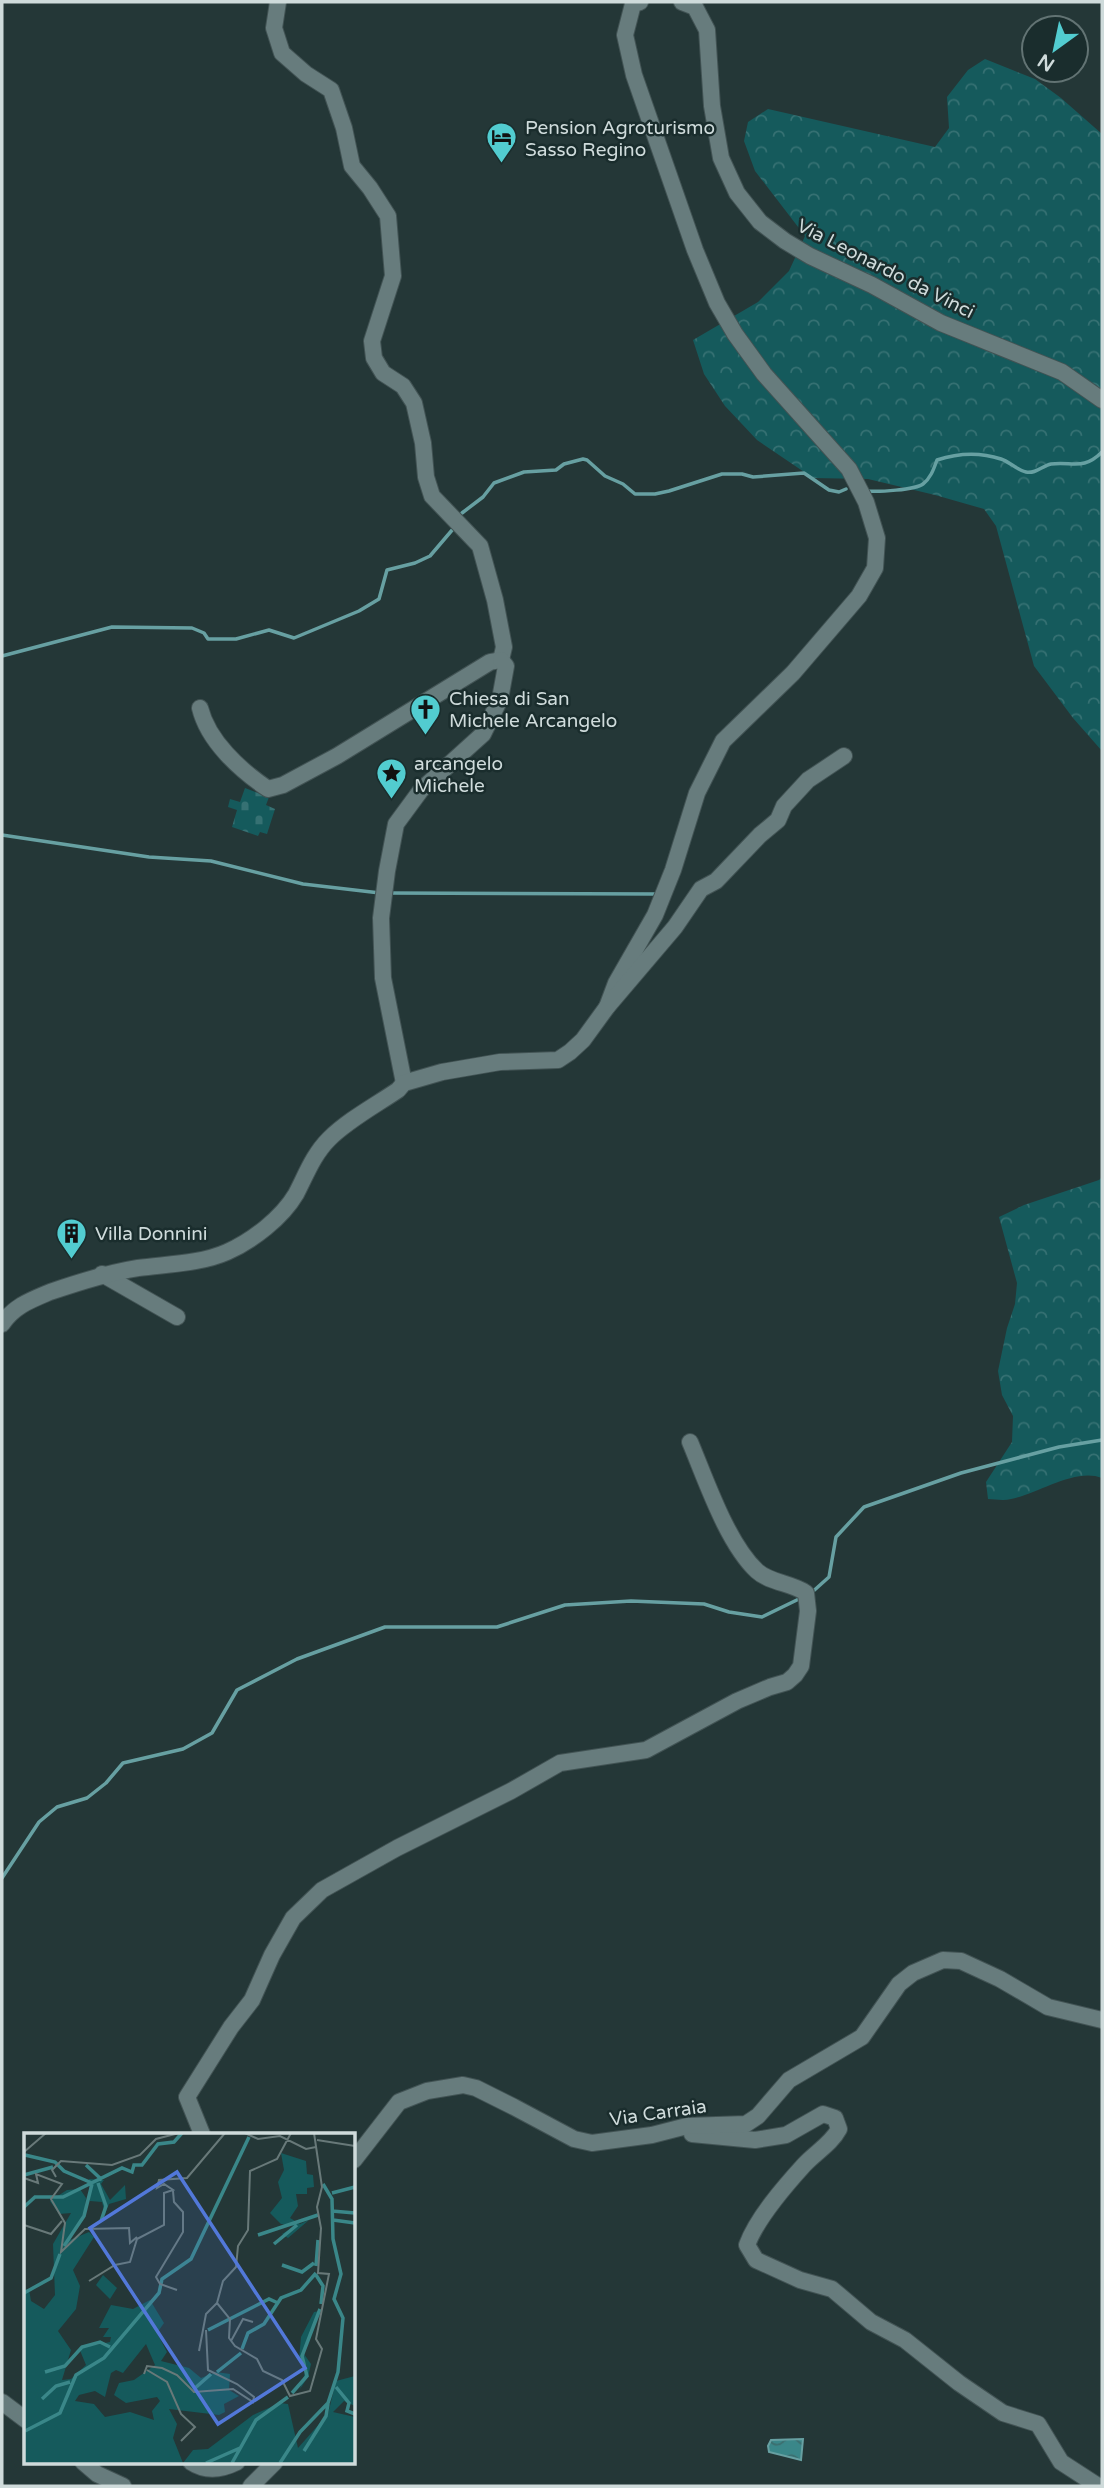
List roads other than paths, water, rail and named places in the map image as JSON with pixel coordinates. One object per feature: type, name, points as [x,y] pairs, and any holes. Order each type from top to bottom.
[{"type":"street","points":[[278,2],[274,28],[282,53],[306,74],[331,90],[344,128],[352,166],[388,216],[393,275],[372,341],[374,358],[383,373],[403,386],[414,403],[426,477],[432,496],[481,546],[500,624],[504,647],[501,660]]},
{"type":"street","points":[[607,1007],[616,983],[655,915],[673,870],[697,793],[723,741],[793,673],[859,596],[875,568],[877,538],[866,502],[849,469],[764,374],[735,334],[718,303],[695,250],[634,75],[625,35],[633,4],[640,2]]},
{"type":"street","name":"Via Leonardo da Vinci","points":[[682,2],[695,7],[707,30],[712,106],[721,158],[737,193],[760,222],[785,242],[810,256],[872,285],[941,323],[1062,372],[1102,400]]},
{"type":"street","points":[[200,708],[203,721],[232,759],[268,789],[283,785],[490,662],[501,660]]},
{"type":"street","points":[[404,1083],[383,978],[382,930],[387,872],[396,824],[421,790],[483,734],[500,699],[506,666],[501,660]]},
{"type":"street","points":[[2,1324],[7,1316],[27,1301],[102,1274],[168,1265],[226,1253],[255,1236],[279,1216],[295,1197],[310,1164],[329,1139],[404,1083],[442,1072],[500,1062],[558,1060],[583,1040],[607,1007],[675,927],[701,889],[716,881],[778,820],[784,806],[808,780],[844,757]]},
{"type":"street","points":[[102,1274],[177,1317]]},
{"type":"street","points":[[202,2133],[187,2097],[231,2027],[252,2000],[272,1955],[293,1918],[322,1890],[560,1763],[646,1750],[704,1718],[771,1686],[787,1682],[795,1675],[801,1665],[808,1611],[806,1593],[758,1572],[724,1520],[690,1442]]},
{"type":"street","name":"Via Carraia","points":[[355,2159],[399,2102],[427,2091],[463,2085],[476,2088],[573,2139],[592,2143],[652,2135],[687,2126],[746,2124],[758,2116],[789,2080],[862,2037],[899,1984],[913,1973],[943,1960],[961,1961],[1000,1979],[1048,2007],[1102,2021]]},
{"type":"street","points":[[652,2135],[694,2133],[755,2140],[786,2135],[823,2114],[835,2118],[839,2129],[834,2138],[805,2164],[753,2228],[747,2245],[756,2260],[800,2280],[832,2290],[871,2322],[905,2340],[959,2383],[1003,2413],[1038,2424],[1061,2462],[1098,2486]]},
{"type":"street","points":[[2,2402],[24,2418]]},
{"type":"street","points":[[85,2464],[97,2474],[122,2486]]},
{"type":"street","points":[[195,2464],[205,2469],[233,2464]]},
{"type":"street","points":[[251,2486],[273,2464]]},
{"type":"water","points":[[803,2439],[801,2460],[769,2452],[771,2440]]},
{"type":"waterway","points":[[867,491],[919,486],[928,479],[937,460],[953,456],[977,454],[993,457],[1030,472],[1051,464],[1083,463],[1102,452]]},
{"type":"waterway","points":[[462,513],[483,497],[494,483],[524,472],[556,470],[564,464],[583,459],[635,494],[669,491],[722,474],[753,477],[804,473],[829,490],[839,492],[846,489]]},
{"type":"waterway","points":[[2,656],[112,627],[192,628],[204,633],[208,639],[236,639],[269,630],[294,638],[359,611],[379,599],[387,570],[430,556],[453,529]]},
{"type":"waterway","points":[[2,835],[149,857],[211,861],[303,884],[380,893]]},
{"type":"waterway","points":[[387,893],[655,894]]},
{"type":"waterway","points":[[810,1594],[829,1577],[836,1537],[864,1507],[961,1473],[1059,1447],[1102,1440]]},
{"type":"waterway","points":[[2,1878],[39,1822],[57,1807],[87,1798],[106,1783],[123,1763],[183,1749],[212,1733],[237,1690],[297,1659],[385,1627],[497,1627],[565,1605],[631,1601],[704,1604],[729,1612],[762,1617],[803,1597]]},
{"type":"place","name":"Pension Agroturismo Sasso Regino","points":[[502,165]]},
{"type":"place","name":"Chiesa di San Michele Arcangelo","points":[[426,736]]},
{"type":"place","name":"arcangelo Michele","points":[[391,801]]},
{"type":"place","name":"Villa Donnini","points":[[72,1260]]}]
